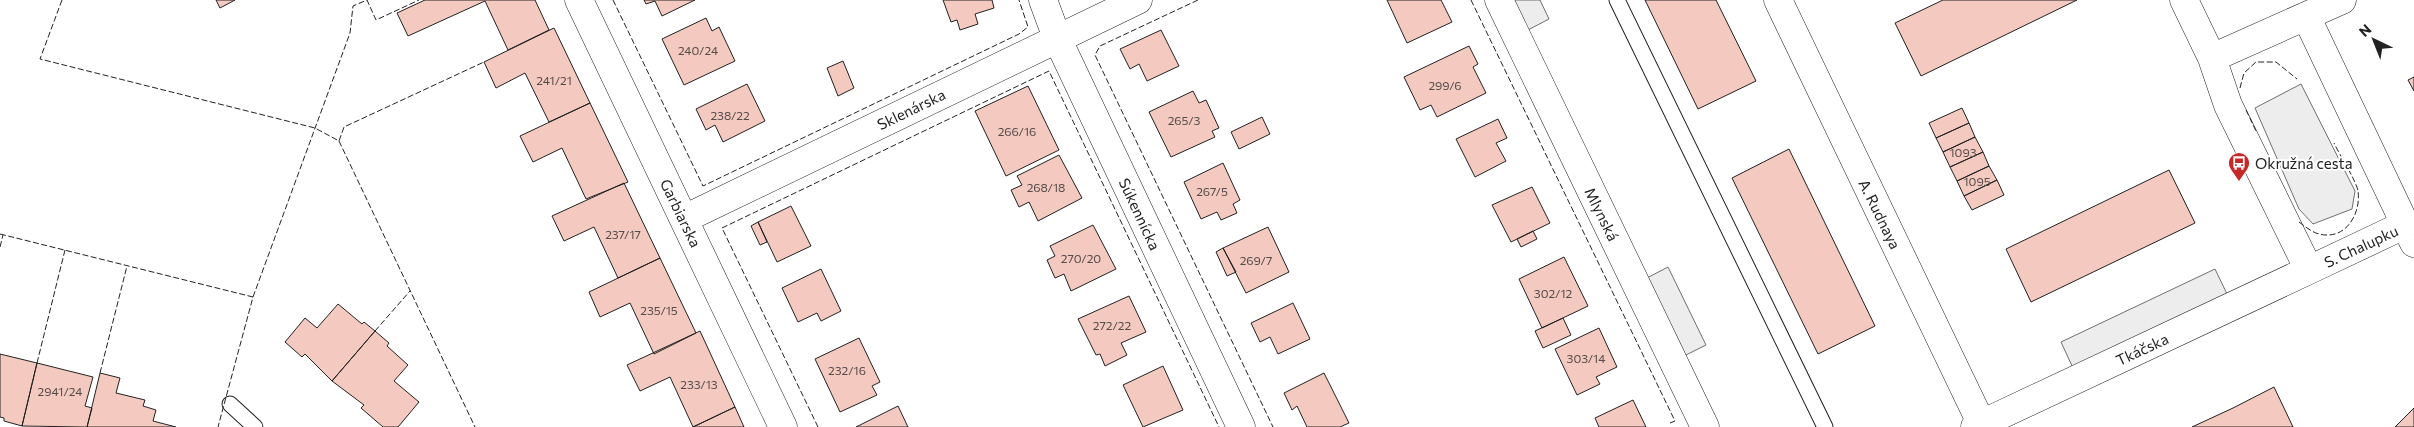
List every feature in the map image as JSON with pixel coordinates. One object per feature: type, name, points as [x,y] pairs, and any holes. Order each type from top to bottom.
[{"type":"street","name":"Garbiarska","points":[[579,0],[783,427]]},
{"type":"street","name":"Súkennícka","points":[[1043,0],[1057,38],[1241,427]]},
{"type":"street","name":"Sklenárska","points":[[684,219],[1138,0]]},
{"type":"street","name":"Mlynská","points":[[1499,0],[1705,427]]},
{"type":"street","name":"A. Rudnaya","points":[[1778,0],[1980,426]]},
{"type":"street","name":"S. Chalupku","points":[[2184,0],[2212,58],[2228,105],[2308,270],[2409,234],[2306,16]]},
{"type":"street","points":[[2212,58],[2342,0]]},
{"type":"street","name":"Tkáčska","points":[[1980,426],[2308,270]]},
{"type":"lane","points":[[1617,0],[1825,427]]},
{"type":"lane","points":[[230,404],[256,427]]},
{"type":"shaded area","points":[[1511,0],[1540,0],[1549,19],[1526,31]]},
{"type":"shaded area","points":[[2301,84],[2355,191],[2352,209],[2313,224],[2299,209],[2255,108]]},
{"type":"shaded area","points":[[1668,267],[1706,345],[1682,357],[1645,279]]},
{"type":"shaded area","points":[[2215,269],[2228,296],[2073,368],[2061,342]]},
{"type":"building","points":[[216,0],[235,0],[220,8]]},
{"type":"building","points":[[425,0],[535,0],[549,30],[508,50],[485,1],[408,36],[397,13]]},
{"type":"building","points":[[644,0],[695,0],[662,16],[655,1],[646,4]]},
{"type":"building","points":[[943,0],[992,0],[994,8],[975,14],[978,24],[960,30],[957,20],[951,22]]},
{"type":"building","points":[[1387,0],[1441,0],[1452,22],[1407,43]]},
{"type":"building","points":[[1645,0],[1716,0],[1756,81],[1698,109]]},
{"type":"building","points":[[1943,0],[2077,0],[1921,76],[1895,23]]},
{"type":"building","points":[[706,18],[712,31],[719,27],[735,61],[684,85],[662,39]]},
{"type":"building","points":[[554,28],[590,103],[549,122],[525,73],[496,88],[484,62]]},
{"type":"building","points":[[1161,30],[1179,66],[1147,81],[1139,64],[1130,69],[1120,49]]},
{"type":"building","points":[[1469,46],[1478,64],[1473,67],[1486,93],[1437,117],[1431,105],[1420,110],[1404,77]]},
{"type":"building","points":[[843,61],[854,88],[838,96],[827,68]]},
{"type":"building","points":[[2414,77],[2414,91],[2408,80]]},
{"type":"building","points":[[747,84],[765,121],[723,142],[715,125],[706,130],[696,109]]},
{"type":"building","points":[[1028,86],[1059,150],[1006,176],[975,111]]},
{"type":"building","points":[[1193,91],[1199,103],[1206,100],[1219,128],[1212,131],[1215,137],[1171,157],[1149,112]]},
{"type":"building","points":[[590,103],[628,182],[586,199],[562,148],[533,162],[520,136]]},
{"type":"building","points":[[1962,108],[1969,123],[1936,138],[1929,123]]},
{"type":"building","points":[[1262,117],[1270,134],[1239,149],[1231,132]]},
{"type":"building","points":[[1498,119],[1507,138],[1496,143],[1506,161],[1475,177],[1456,139]]},
{"type":"building","points":[[1969,123],[1975,137],[1943,152],[1936,138]]},
{"type":"building","points":[[1975,137],[1983,152],[1950,167],[1943,152]]},
{"type":"building","points":[[1789,149],[1875,326],[1818,354],[1732,178]]},
{"type":"building","points":[[1983,152],[1989,166],[1957,181],[1950,167]]},
{"type":"building","points":[[1059,155],[1082,198],[1038,221],[1029,202],[1019,207],[1011,190],[1022,185],[1017,176]]},
{"type":"building","points":[[1223,163],[1240,200],[1233,204],[1237,213],[1221,220],[1217,212],[1201,219],[1184,182]]},
{"type":"building","points":[[1989,166],[1997,180],[1964,196],[1957,181]]},
{"type":"building","points":[[2169,170],[2195,223],[2031,302],[2006,249]]},
{"type":"building","points":[[1997,180],[2004,195],[1972,210],[1964,196]]},
{"type":"building","points":[[624,183],[660,258],[618,278],[594,227],[564,241],[552,216]]},
{"type":"building","points":[[1532,187],[1550,223],[1511,242],[1492,205]]},
{"type":"building","points":[[791,206],[811,246],[777,262],[758,222]]},
{"type":"building","points":[[758,222],[767,242],[760,245],[751,226]]},
{"type":"building","points":[[1093,225],[1116,269],[1071,291],[1064,274],[1055,278],[1047,260],[1055,256],[1050,246]]},
{"type":"building","points":[[1268,227],[1289,272],[1246,293],[1223,248]]},
{"type":"building","points":[[1533,231],[1537,239],[1521,247],[1517,239]]},
{"type":"building","points":[[1223,248],[1236,272],[1227,276],[1216,252]]},
{"type":"building","points":[[1564,257],[1588,306],[1542,328],[1519,279]]},
{"type":"building","points":[[660,258],[696,333],[654,354],[630,303],[600,317],[589,292]]},
{"type":"building","points":[[821,269],[841,311],[821,321],[817,313],[798,322],[782,288]]},
{"type":"building","points":[[1129,296],[1146,332],[1121,343],[1127,355],[1105,366],[1100,354],[1096,355],[1078,319]]},
{"type":"building","points":[[1293,303],[1310,339],[1278,354],[1270,337],[1260,342],[1251,323]]},
{"type":"building","points":[[338,304],[362,324],[364,322],[375,331],[332,381],[305,354],[302,357],[285,342],[305,318],[317,328]]},
{"type":"building","points":[[1563,318],[1571,335],[1543,348],[1535,331]]},
{"type":"building","points":[[1599,328],[1617,367],[1596,377],[1600,384],[1577,395],[1555,349]]},
{"type":"building","points":[[375,331],[389,343],[387,346],[408,365],[394,381],[419,402],[398,427],[383,427],[361,408],[364,405],[332,381]]},
{"type":"building","points":[[700,331],[735,407],[693,427],[670,377],[640,391],[627,365]]},
{"type":"building","points":[[859,338],[880,382],[872,386],[877,395],[840,412],[815,359]]},
{"type":"building","points":[[0,354],[37,363],[22,426],[4,421],[4,418],[0,417]]},
{"type":"building","points":[[37,363],[93,377],[85,406],[92,408],[87,427],[22,426]]},
{"type":"building","points":[[1163,366],[1183,410],[1143,427],[1123,385]]},
{"type":"building","points":[[100,373],[120,378],[116,393],[145,400],[143,406],[156,410],[153,421],[176,427],[87,427]]},
{"type":"building","points":[[1324,373],[1349,423],[1340,427],[1307,427],[1297,406],[1292,410],[1284,393]]},
{"type":"building","points":[[2274,387],[2293,427],[2192,427],[2233,408]]},
{"type":"building","points":[[1633,400],[1646,427],[1599,427],[1595,418]]},
{"type":"building","points":[[898,406],[908,427],[856,427]]},
{"type":"building","points":[[735,407],[744,427],[693,427]]},
{"type":"building","points":[[2414,408],[2414,427],[2395,427]]},
{"type":"fence","points":[[62,0],[40,59],[315,128],[339,141],[344,127],[484,62]]},
{"type":"fence","points":[[253,297],[350,33],[353,6],[367,0],[376,20],[419,0]]},
{"type":"fence","points":[[613,0],[703,186],[1019,34],[1028,27],[1019,0]]},
{"type":"fence","points":[[1198,0],[1100,46],[1095,55],[1273,427]]},
{"type":"fence","points":[[1471,0],[1675,421],[1670,423]]},
{"type":"fence","points":[[2240,88],[2244,73],[2256,62],[2276,62],[2297,79]]},
{"type":"fence","points":[[818,427],[722,228],[1049,71],[1219,427]]},
{"type":"fence","points":[[2246,110],[2256,131]]},
{"type":"fence","points":[[339,141],[475,427]]},
{"type":"fence","points":[[2299,222],[2318,234],[2334,234],[2341,232],[2347,227],[2355,214],[2358,199],[2357,186],[2334,143]]},
{"type":"fence","points":[[0,234],[253,297],[218,427]]},
{"type":"fence","points":[[0,247],[3,235]]},
{"type":"fence","points":[[37,363],[65,250]]},
{"type":"fence","points":[[100,373],[127,266]]},
{"type":"fence","points":[[375,331],[410,291]]},
{"type":"place","name":"Okružná cesta","points":[[2239,182]]}]
